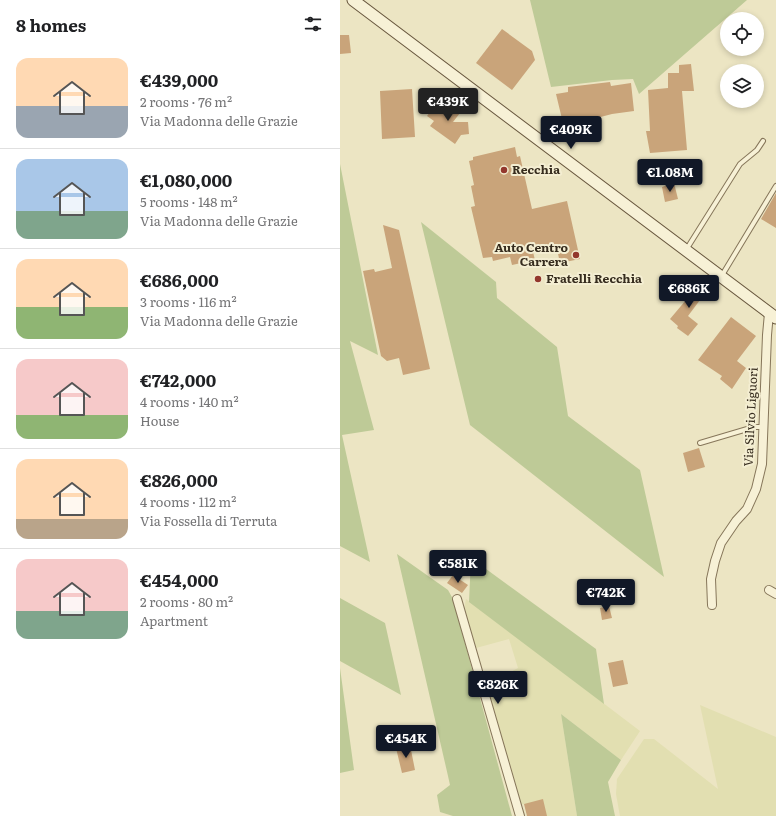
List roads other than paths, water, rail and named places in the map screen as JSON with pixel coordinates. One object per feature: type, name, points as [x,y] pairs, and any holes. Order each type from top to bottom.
[{"type":"street","points":[[353,0],[773,316]]},
{"type":"street","name":"Via Silvio Liguori","points":[[712,605],[711,579],[715,561],[722,543],[736,521],[747,509],[756,489],[762,464],[767,334],[773,316]]},
{"type":"street","points":[[457,599],[520,816]]},
{"type":"lane","points":[[685,250],[740,164],[757,150],[763,141]]},
{"type":"lane","points":[[721,277],[776,186]]},
{"type":"lane","points":[[700,443],[754,427],[763,427]]},
{"type":"place","name":"Recchia","points":[[504,170]]},
{"type":"place","name":"Auto Centro Carrera","points":[[576,255]]},
{"type":"place","name":"Fratelli Recchia","points":[[538,279]]}]
